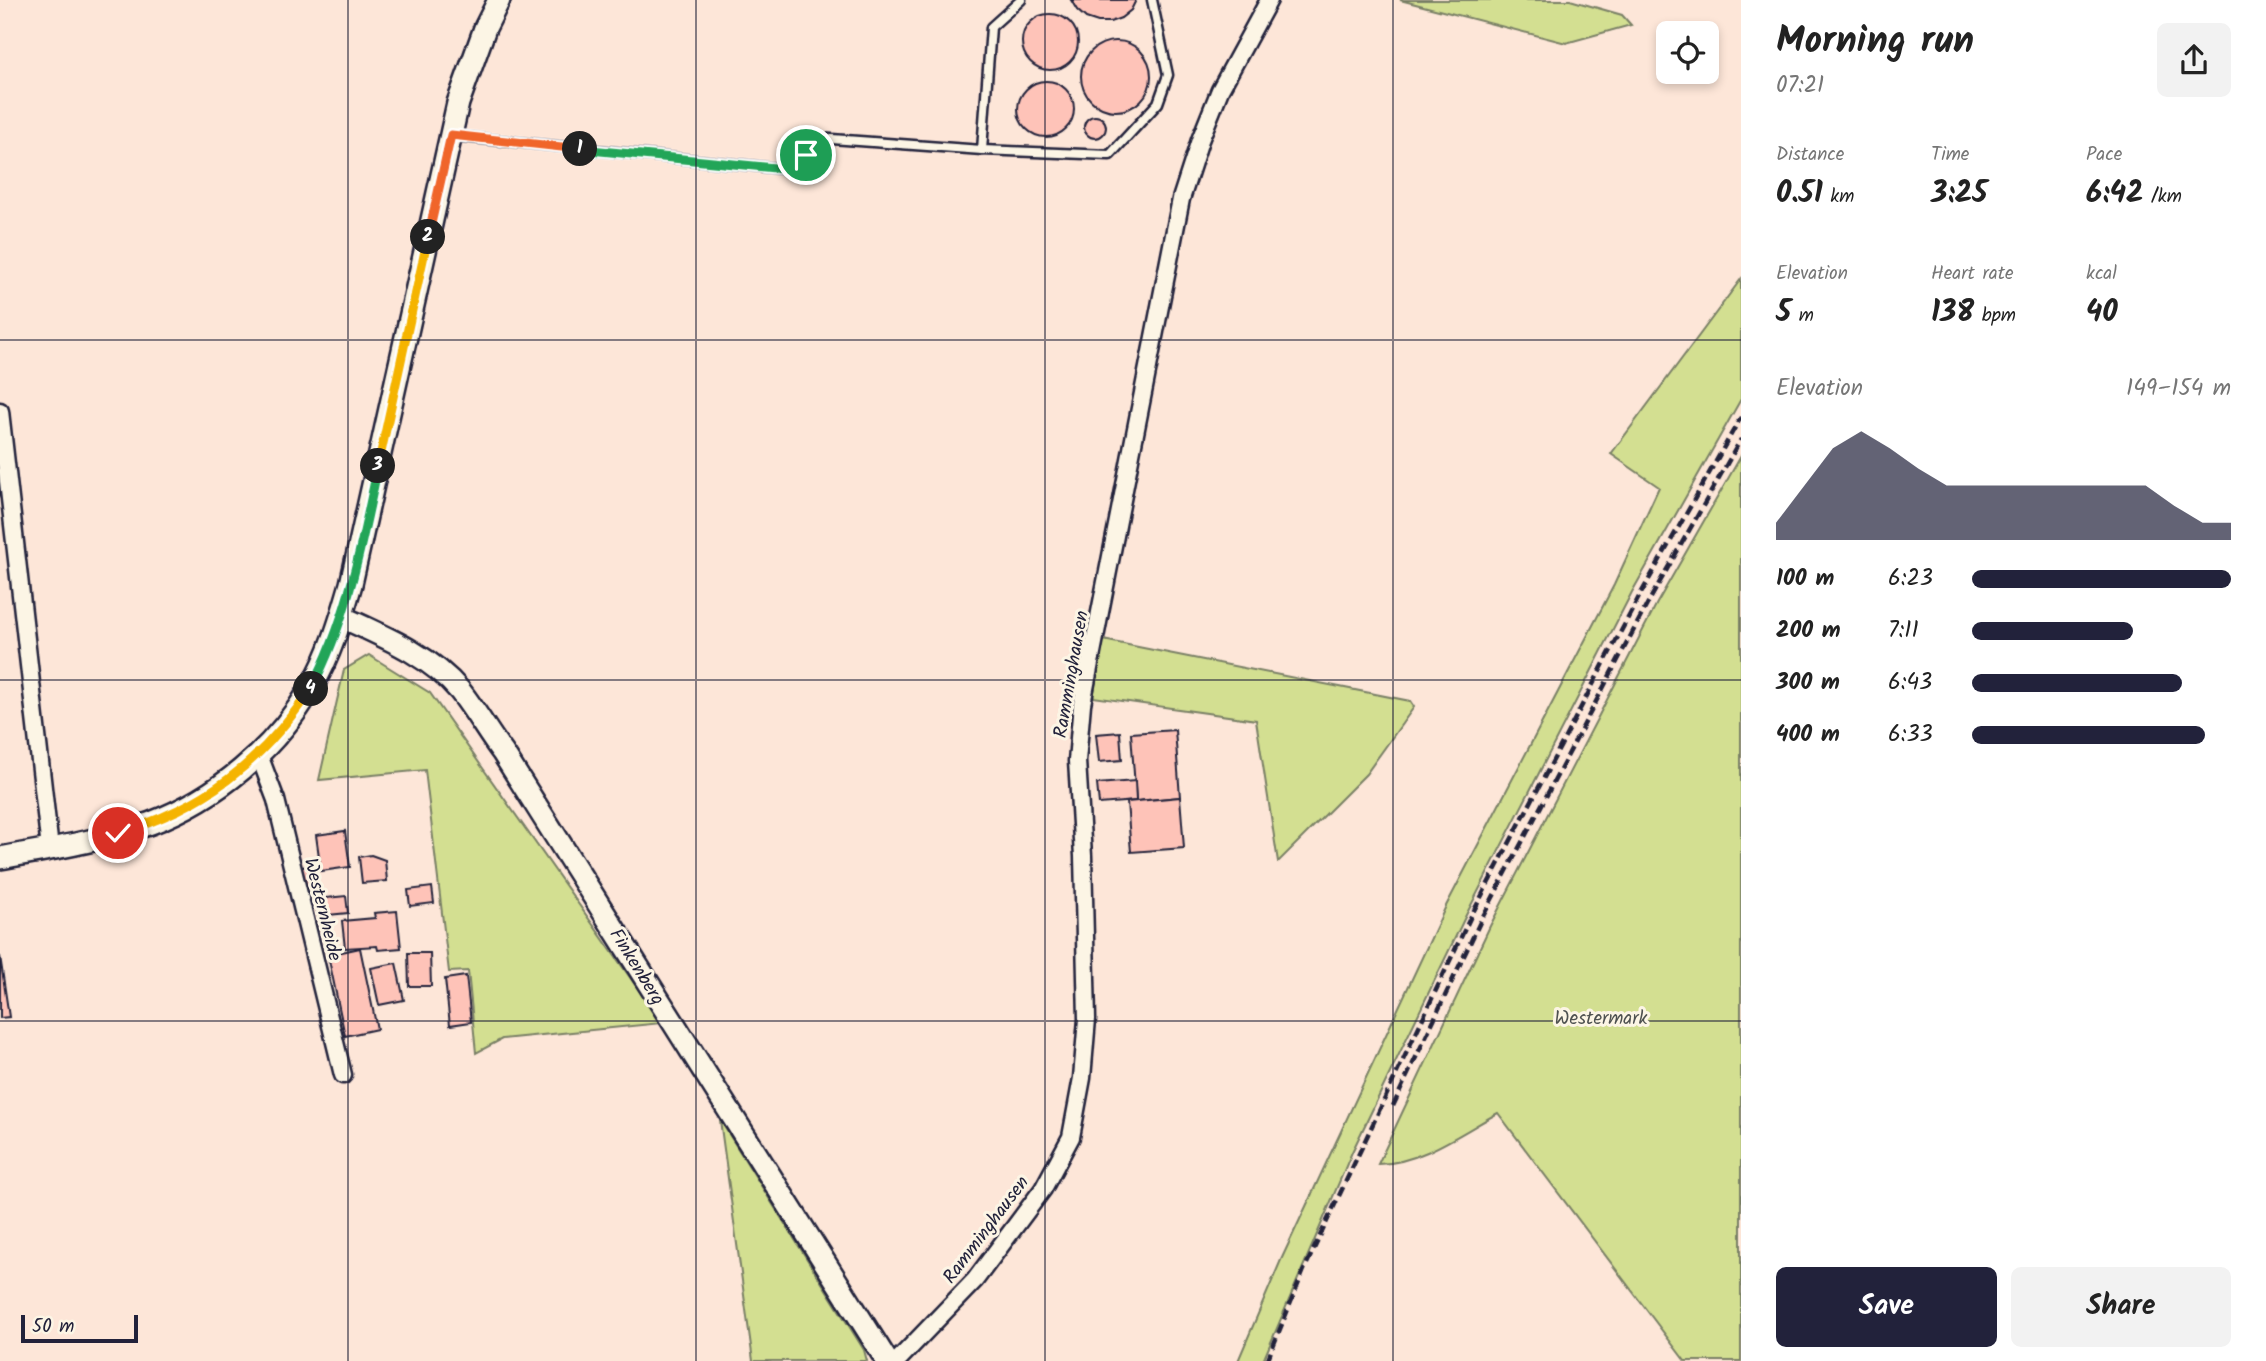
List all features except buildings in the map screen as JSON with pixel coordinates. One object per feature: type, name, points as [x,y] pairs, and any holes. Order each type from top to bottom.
[{"type":"street","points":[[0,858],[50,849],[150,824],[181,810],[209,794],[259,755],[290,720],[312,688],[342,617],[365,526],[451,135],[469,71],[499,0]]},
{"type":"street","name":"Ramminghausen","points":[[897,1361],[975,1280],[1043,1189],[1071,1137],[1082,1078],[1087,1019],[1083,856],[1077,761],[1082,704],[1181,199],[1220,90],[1269,0]]},
{"type":"street","points":[[0,411],[50,849]]},
{"type":"street","name":"Finkenberg","points":[[342,617],[402,646],[434,668],[459,690],[517,777],[887,1361]]},
{"type":"street","name":"Westernheide","points":[[259,755],[276,800],[344,1075]]},
{"type":"lane","points":[[982,150],[991,27],[1021,0]]},
{"type":"lane","points":[[451,135],[796,170],[818,138],[982,150],[1110,155],[1158,103],[1168,75],[1152,0]]},
{"type":"green space","points":[[1400,0],[1570,0],[1622,15],[1631,25],[1566,43]]},
{"type":"green space","points":[[1741,279],[1741,399],[1632,592],[1466,915],[1352,1152],[1263,1361],[1238,1361],[1281,1260],[1446,906],[1614,585],[1659,487],[1611,454]]},
{"type":"green space","name":"Westermark","points":[[1741,456],[1741,1361],[1685,1361],[1498,1113],[1425,1153],[1394,1163],[1378,1164],[1490,926],[1657,603]]},
{"type":"green space","points":[[1103,640],[1410,701],[1414,707],[1366,774],[1278,862],[1256,720],[1093,697]]},
{"type":"green space","points":[[369,655],[430,693],[662,1023],[502,1039],[476,1053],[468,971],[449,972],[425,770],[319,780],[344,670]]},
{"type":"green space","points":[[720,1120],[864,1350],[867,1361],[753,1361]]},
{"type":"railway","points":[[1267,1361],[1304,1270],[1470,918],[1639,597],[1741,417]]},
{"type":"railway","points":[[1393,1106],[1480,922],[1649,601],[1741,439]]},
{"type":"route","points":[[118,833],[150,824],[181,810],[235,776],[259,755],[290,720],[312,688],[327,657],[342,617],[365,526],[451,135],[796,170],[806,155]]}]
